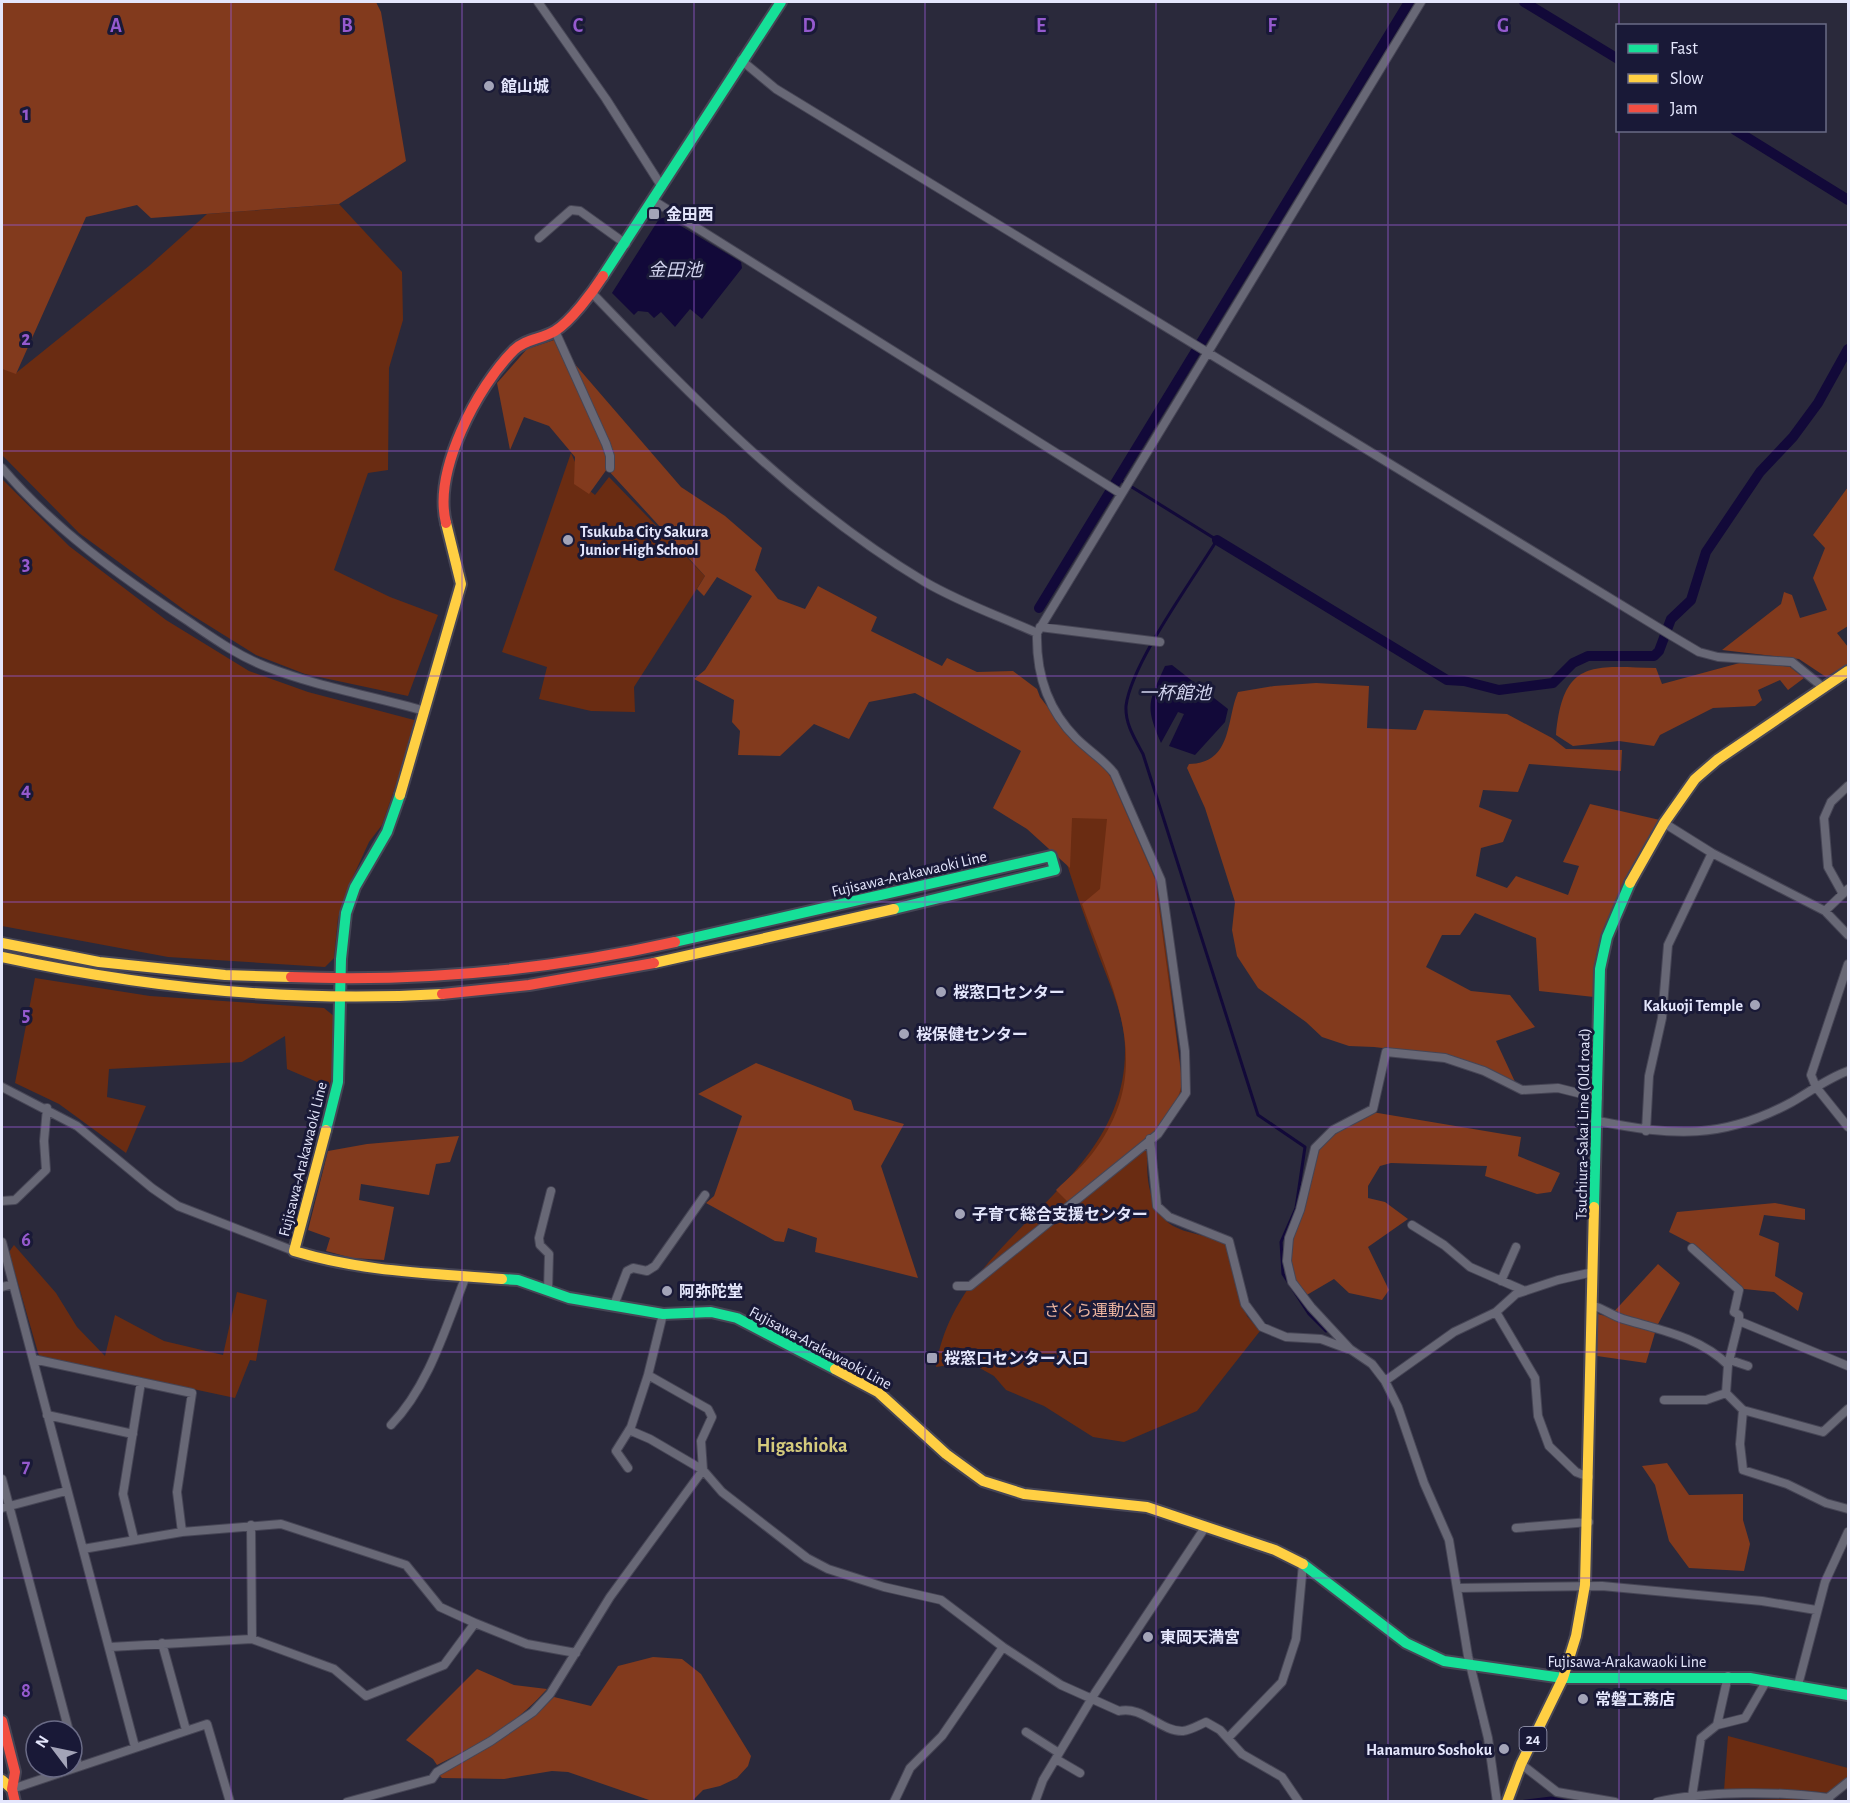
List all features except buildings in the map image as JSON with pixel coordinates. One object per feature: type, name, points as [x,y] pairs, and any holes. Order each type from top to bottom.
[{"type":"main road","points":[[340,996],[341,943],[350,900],[362,873],[387,832],[425,711],[461,584],[442,508],[456,444],[477,398],[505,360],[523,344],[555,331],[592,293],[654,201],[741,60],[781,2]]},
{"type":"main road","name":"Tsuchiura-Sakai Line (Old road)","points":[[1563,1678],[1576,1636],[1585,1585],[1589,1522],[1600,969],[1607,937],[1626,891],[1664,823],[1687,789],[1706,769],[1848,671]]},
{"type":"main road","name":"Fujisawa-Arakawaoki Line","points":[[2,943],[99,962],[225,975],[340,979],[437,975],[566,962],[647,948],[1052,856],[1055,870],[674,960],[567,978],[440,994],[340,996],[210,989],[81,972],[2,957]]},
{"type":"main road","name":"Fujisawa-Arakawaoki Line","points":[[340,996],[338,1082],[294,1251],[336,1264],[362,1268],[518,1280],[570,1298],[663,1314],[711,1312],[737,1318],[861,1381],[898,1408],[968,1472],[1003,1489],[1046,1497],[1147,1507],[1275,1550],[1303,1564],[1406,1643],[1432,1657],[1472,1666],[1563,1678],[1728,1676],[1798,1684],[1848,1695]]},
{"type":"main road","name":"24","points":[[1507,1802],[1521,1764],[1563,1678]]},
{"type":"main road","points":[[2,1721],[15,1772],[12,1789],[15,1802]]},
{"type":"main road","points":[[2,1779],[12,1789]]},
{"type":"street","points":[[538,2],[606,99],[662,187]]},
{"type":"street","points":[[957,1286],[970,1286],[1158,1134],[1186,1093],[1185,1051],[1161,880],[1114,773],[1102,758],[1074,737],[1049,701],[1043,687],[1039,630],[1421,2]]},
{"type":"street","points":[[741,60],[776,89],[1699,652],[1718,657],[1792,662],[1824,688]]},
{"type":"street","points":[[654,201],[1122,491]]},
{"type":"street","points":[[539,238],[571,210],[580,211],[626,244]]},
{"type":"street","points":[[592,293],[739,440],[818,508],[925,582],[965,604],[1039,630],[1160,642]]},
{"type":"street","points":[[555,331],[606,444],[610,456],[610,468]]},
{"type":"street","points":[[2,468],[25,496],[113,569],[233,651],[266,667],[311,682],[425,711]]},
{"type":"street","points":[[1825,911],[1846,892],[1828,867],[1824,818],[1831,802],[1848,786]]},
{"type":"street","points":[[1664,823],[1712,853],[1825,911],[1848,935]]},
{"type":"street","points":[[1646,1131],[1649,1076],[1662,1018],[1668,945],[1712,853]]},
{"type":"street","points":[[1848,964],[1811,1076],[1816,1087],[1848,1127]]},
{"type":"street","points":[[1497,1802],[1488,1738],[1449,1540],[1424,1483],[1398,1407],[1385,1381],[1372,1364],[1350,1349],[1292,1282],[1287,1261],[1289,1238],[1300,1210],[1315,1148],[1333,1130],[1373,1109],[1386,1052],[1445,1058],[1484,1071],[1522,1090],[1558,1088],[1598,1098]]},
{"type":"street","points":[[1598,1121],[1646,1131],[1689,1133],[1731,1125],[1781,1107],[1848,1071]]},
{"type":"street","points":[[2,1087],[47,1108],[77,1126],[152,1188],[178,1206],[294,1251]]},
{"type":"street","points":[[2,1201],[15,1200],[46,1170],[44,1141],[47,1108]]},
{"type":"street","points":[[1150,1139],[1157,1206],[1169,1217],[1229,1241],[1245,1304],[1262,1327],[1286,1337],[1321,1339],[1350,1349]]},
{"type":"street","points":[[548,1290],[549,1254],[540,1245],[539,1238],[551,1191]]},
{"type":"street","points":[[614,1305],[627,1271],[633,1268],[647,1271],[655,1266],[705,1195]]},
{"type":"street","points":[[1412,1225],[1444,1245],[1470,1267],[1525,1291]]},
{"type":"street","points":[[2,1242],[135,1747]]},
{"type":"street","points":[[1501,1281],[1516,1247]]},
{"type":"street","points":[[1692,1248],[1739,1290],[1734,1312],[1739,1315],[1739,1321],[1729,1363],[1726,1392],[1743,1410],[1823,1432],[1848,1408]]},
{"type":"street","points":[[1385,1381],[1455,1332],[1496,1312],[1516,1294],[1593,1272]]},
{"type":"street","points":[[391,1425],[406,1409],[436,1349],[465,1276]]},
{"type":"street","points":[[2,1287],[13,1284]]},
{"type":"street","points":[[1594,1306],[1620,1318],[1682,1336],[1729,1363],[1748,1366]]},
{"type":"street","points":[[1496,1312],[1535,1378],[1538,1416],[1549,1446],[1576,1472],[1589,1478]]},
{"type":"street","points":[[628,1468],[616,1451],[629,1430],[648,1375],[663,1314]]},
{"type":"street","points":[[1739,1321],[1848,1366]]},
{"type":"street","points":[[33,1359],[192,1393],[177,1492],[182,1532]]},
{"type":"street","points":[[346,1802],[432,1779],[437,1772],[491,1741],[533,1712],[557,1684],[610,1597],[703,1470],[701,1441],[712,1417],[708,1409],[648,1375]]},
{"type":"street","points":[[134,1539],[123,1494],[141,1382]]},
{"type":"street","points":[[1664,1400],[1706,1400],[1726,1392]]},
{"type":"street","points":[[1743,1410],[1740,1444],[1743,1470],[1787,1484],[1826,1503],[1848,1509]]},
{"type":"street","points":[[47,1415],[133,1434]]},
{"type":"street","points":[[629,1430],[650,1439],[703,1470],[722,1492],[807,1558],[828,1569],[884,1587],[941,1600],[1003,1647],[1061,1685],[1119,1711],[1127,1709],[1176,1730],[1186,1731],[1206,1722],[1228,1738],[1242,1754],[1282,1777],[1299,1802]]},
{"type":"street","points":[[2,1479],[5,1507],[66,1719]]},
{"type":"street","points":[[5,1507],[66,1491]]},
{"type":"street","points":[[1516,1528],[1589,1522]]},
{"type":"street","points":[[82,1549],[182,1532],[281,1524],[406,1565],[440,1607],[475,1623],[527,1644],[576,1653]]},
{"type":"street","points":[[250,1525],[252,1639]]},
{"type":"street","points":[[1035,1802],[1043,1780],[1092,1699],[1206,1526]]},
{"type":"street","points":[[1798,1684],[1816,1610],[1837,1553],[1848,1532]]},
{"type":"street","points":[[1228,1738],[1282,1682],[1296,1639],[1303,1564]]},
{"type":"street","points":[[1457,1588],[1585,1585],[1762,1601],[1816,1610]]},
{"type":"street","points":[[110,1647],[252,1639],[334,1669],[366,1696],[444,1665],[475,1623]]},
{"type":"street","points":[[162,1643],[186,1730]]},
{"type":"street","points":[[896,1801],[910,1768],[942,1736],[1003,1647]]},
{"type":"street","points":[[1717,1725],[1728,1676]]},
{"type":"street","points":[[1692,1796],[1699,1744],[1704,1734],[1717,1725],[1745,1718],[1767,1680]]},
{"type":"street","points":[[84,1764],[207,1724],[230,1802]]},
{"type":"street","points":[[1026,1732],[1080,1773]]},
{"type":"street","points":[[1521,1764],[1557,1792],[1615,1802]]},
{"type":"street","points":[[12,1789],[41,1779]]},
{"type":"street","points":[[1657,1802],[1692,1796],[1794,1793],[1829,1800],[1848,1782]]},
{"type":"green space","points":[[339,204],[402,272],[403,320],[389,368],[388,470],[368,473],[334,570],[390,597],[438,615],[408,696],[305,674],[256,655],[187,612],[79,533],[2,455],[2,369],[16,373],[149,266],[207,214]]},
{"type":"green space","points":[[571,453],[589,493],[590,491],[595,495],[609,477],[705,576],[634,687],[635,712],[591,711],[539,699],[547,667],[502,652]]},
{"type":"green space","points":[[2,479],[69,546],[166,620],[249,671],[308,692],[418,721],[382,825],[369,842],[352,879],[338,918],[334,958],[325,967],[168,957],[2,926]]},
{"type":"green space","name":"さくら運動公園","points":[[1076,744],[1105,765],[1158,884],[1183,1088],[1178,1100],[1151,1140],[1147,1166],[1151,1193],[1155,1205],[1170,1224],[1226,1245],[1247,1316],[1260,1331],[1197,1411],[1124,1442],[1093,1437],[1044,1406],[1006,1390],[994,1376],[969,1362],[936,1367],[950,1321],[973,1281],[1004,1245],[1070,1177],[1098,1140],[1117,1099],[1125,1052],[1123,1026],[1068,866],[1046,782]]},
{"type":"green space","points":[[35,978],[150,996],[324,1008],[335,1017],[333,1072],[329,1087],[287,1069],[285,1036],[242,1062],[109,1069],[107,1097],[146,1106],[126,1153],[59,1104],[15,1083]]},
{"type":"green space","points":[[14,1245],[56,1293],[77,1327],[105,1356],[115,1315],[164,1341],[223,1355],[237,1292],[267,1300],[256,1361],[250,1360],[235,1398],[39,1356],[9,1252]]},
{"type":"green space","points":[[1728,1736],[1848,1768],[1848,1777],[1829,1793],[1800,1790],[1724,1791]]},
{"type":"green space","points":[[1794,1799],[1815,1801],[1676,1802],[1680,1801]]},
{"type":"shaded area","points":[[2,2],[376,2],[381,12],[406,161],[339,204],[151,218],[137,205],[86,217],[16,374],[2,369]]},
{"type":"shaded area","points":[[554,340],[681,487],[725,516],[762,548],[755,570],[778,599],[805,609],[818,586],[877,617],[871,631],[942,666],[947,658],[977,672],[1013,671],[1037,689],[1040,697],[1077,745],[1101,762],[1111,778],[1155,879],[1182,1081],[1177,1099],[1153,1133],[1119,1164],[1068,1202],[1056,1190],[1092,1154],[1112,1122],[1123,1091],[1126,1061],[1123,1030],[1106,968],[1082,904],[1100,889],[1107,819],[1072,818],[1070,868],[1027,829],[993,808],[1021,751],[915,693],[869,702],[849,739],[814,724],[780,756],[738,755],[740,731],[732,722],[734,700],[694,679],[705,670],[752,596],[717,577],[704,596],[697,589],[705,576],[607,469],[589,494],[574,484],[575,457],[549,426],[524,417],[510,450],[497,383],[527,349]]},
{"type":"shaded area","points":[[1848,487],[1848,626],[1837,633],[1848,647],[1848,664],[1826,677],[1799,659],[1722,650],[1781,604],[1784,592],[1792,595],[1800,618],[1827,610],[1813,578],[1825,548],[1813,535]]},
{"type":"shaded area","points":[[1747,661],[1790,667],[1804,678],[1788,690],[1780,680],[1758,690],[1762,700],[1755,706],[1713,708],[1660,735],[1654,746],[1619,741],[1573,746],[1556,735],[1566,692],[1574,680],[1585,672],[1614,667],[1656,668],[1662,684]]},
{"type":"shaded area","points":[[1316,683],[1369,686],[1367,728],[1416,730],[1424,710],[1507,714],[1552,738],[1566,749],[1622,750],[1621,771],[1529,764],[1518,792],[1483,790],[1479,807],[1512,820],[1503,842],[1481,848],[1476,876],[1507,888],[1516,876],[1568,895],[1579,866],[1563,862],[1590,804],[1660,820],[1625,884],[1608,926],[1597,972],[1594,997],[1539,991],[1536,938],[1475,913],[1460,935],[1442,935],[1426,967],[1471,991],[1510,995],[1535,1027],[1496,1041],[1516,1084],[1445,1055],[1349,1046],[1322,1037],[1306,1022],[1258,988],[1237,956],[1232,930],[1235,902],[1205,808],[1187,768],[1189,764],[1203,762],[1214,756],[1221,748],[1238,692],[1274,686]]},
{"type":"shaded area","points":[[756,1063],[851,1100],[854,1110],[904,1124],[881,1166],[918,1278],[815,1252],[817,1238],[788,1228],[784,1242],[775,1241],[706,1203],[714,1196],[742,1116],[698,1094]]},
{"type":"shaded area","points":[[1372,1112],[1521,1137],[1518,1156],[1560,1173],[1551,1192],[1537,1194],[1485,1176],[1487,1166],[1391,1163],[1380,1166],[1368,1186],[1368,1198],[1385,1202],[1408,1219],[1368,1247],[1389,1290],[1382,1300],[1349,1293],[1334,1279],[1305,1296],[1292,1271],[1289,1254],[1294,1223],[1309,1169],[1324,1141]]},
{"type":"shaded area","points":[[459,1136],[450,1162],[436,1164],[429,1195],[361,1184],[359,1200],[394,1207],[384,1260],[352,1258],[326,1251],[330,1238],[308,1230],[328,1151],[367,1144]]},
{"type":"shaded area","points":[[1775,1203],[1805,1209],[1805,1220],[1764,1215],[1759,1235],[1779,1243],[1775,1276],[1803,1293],[1798,1311],[1774,1292],[1744,1289],[1692,1244],[1669,1232],[1677,1212]]},
{"type":"shaded area","points":[[1658,1264],[1680,1283],[1657,1326],[1646,1363],[1597,1356],[1598,1314],[1609,1317]]},
{"type":"shaded area","points":[[1667,1463],[1689,1495],[1743,1494],[1743,1520],[1750,1544],[1744,1571],[1689,1568],[1669,1541],[1655,1485],[1642,1466]]},
{"type":"shaded area","points":[[653,1657],[682,1659],[701,1674],[751,1756],[748,1766],[737,1778],[720,1786],[703,1790],[692,1801],[652,1801],[568,1772],[552,1771],[504,1779],[442,1778],[439,1775],[535,1714],[554,1697],[591,1706],[618,1666]]},
{"type":"shaded area","points":[[477,1669],[514,1685],[547,1689],[522,1714],[496,1733],[437,1765],[433,1759],[406,1740]]},
{"type":"water","name":"金田池","points":[[666,217],[741,262],[742,268],[702,319],[690,309],[675,327],[661,312],[654,318],[648,312],[638,311],[634,315],[612,293],[659,219]]},
{"type":"water","name":"一杯館池","points":[[1172,665],[1228,709],[1225,722],[1195,755],[1169,746],[1184,714],[1178,712],[1161,743],[1152,721],[1151,704],[1155,688],[1165,666]]},
{"type":"waterway","points":[[1039,608],[1409,2]]},
{"type":"waterway","points":[[1524,2],[1616,58]]},
{"type":"waterway","points":[[1738,132],[1848,200]]},
{"type":"waterway","points":[[1217,540],[1447,680],[1464,681],[1499,690],[1553,683],[1573,663],[1588,656],[1654,656],[1659,651],[1671,619],[1691,600],[1706,552],[1760,472],[1793,437],[1818,403],[1848,349]]},
{"type":"waterway","points":[[1119,479],[1217,540],[1151,645],[1130,688],[1126,713],[1131,731],[1143,754],[1258,1115],[1305,1147],[1296,1208],[1281,1242],[1283,1274],[1309,1314],[1326,1331]]},
{"type":"waterway","points":[[1478,1711],[1480,1721]]},
{"type":"waterway","points":[[1519,1802],[1551,1798],[1570,1802]]},
{"type":"traffic: fast","points":[[603,276],[781,2]]},
{"type":"traffic: fast","points":[[326,1130],[338,1082],[341,959],[346,913],[355,887],[387,832],[400,795]]},
{"type":"traffic: fast","points":[[675,942],[1051,856],[1055,870],[894,909]]},
{"type":"traffic: fast","points":[[1594,1207],[1600,969],[1607,937],[1630,883]]},
{"type":"traffic: fast","points":[[502,1279],[518,1280],[569,1298],[663,1314],[711,1312],[737,1318],[835,1369]]},
{"type":"traffic: fast","points":[[1303,1564],[1406,1643],[1444,1661],[1563,1678],[1750,1678],[1848,1695]]},
{"type":"traffic: slow","points":[[400,795],[461,584],[446,523]]},
{"type":"traffic: slow","points":[[1630,883],[1664,823],[1695,779],[1717,760],[1848,671]]},
{"type":"traffic: slow","points":[[654,963],[894,909]]},
{"type":"traffic: slow","points":[[2,943],[99,962],[225,975],[291,977]]},
{"type":"traffic: slow","points":[[2,957],[111,977],[220,990],[331,996],[442,994]]},
{"type":"traffic: slow","points":[[326,1130],[294,1251],[371,1268],[502,1279]]},
{"type":"traffic: slow","points":[[1563,1678],[1576,1636],[1585,1585],[1594,1207]]},
{"type":"traffic: slow","points":[[835,1369],[878,1392],[946,1454],[983,1481],[1024,1494],[1147,1507],[1275,1550],[1303,1564]]},
{"type":"traffic: slow","points":[[1507,1802],[1521,1764],[1563,1678]]},
{"type":"traffic: slow","points":[[2,1780],[12,1789]]},
{"type":"traffic: jam","points":[[446,523],[444,502],[446,479],[452,455],[461,431],[486,385],[518,346],[550,334],[568,321],[603,276]]},
{"type":"traffic: jam","points":[[291,977],[387,978],[484,972],[580,960],[675,942]]},
{"type":"traffic: jam","points":[[442,994],[529,985],[654,963]]},
{"type":"traffic: jam","points":[[2,1721],[15,1772],[12,1789],[15,1802]]},
{"type":"place","name":"館山城","points":[[489,86]]},
{"type":"place","name":"金田西","points":[[654,214]]},
{"type":"place","name":"Tsukuba City Sakura Junior High School","points":[[568,540]]},
{"type":"place","name":"桜窓口センター","points":[[941,992]]},
{"type":"place","name":"Kakuoji Temple","points":[[1755,1005]]},
{"type":"place","name":"桜保健センター","points":[[904,1034]]},
{"type":"place","name":"子育て総合支援センター","points":[[960,1214]]},
{"type":"place","name":"阿弥陀堂","points":[[667,1291]]},
{"type":"place","name":"桜窓口センター入口","points":[[932,1358]]},
{"type":"place","name":"東岡天満宮","points":[[1148,1637]]},
{"type":"place","name":"常磐工務店","points":[[1583,1699]]},
{"type":"place","name":"Hanamuro Soshoku","points":[[1504,1749]]},
{"type":"district","name":"Higashioka","points":[[802,1445]]}]
